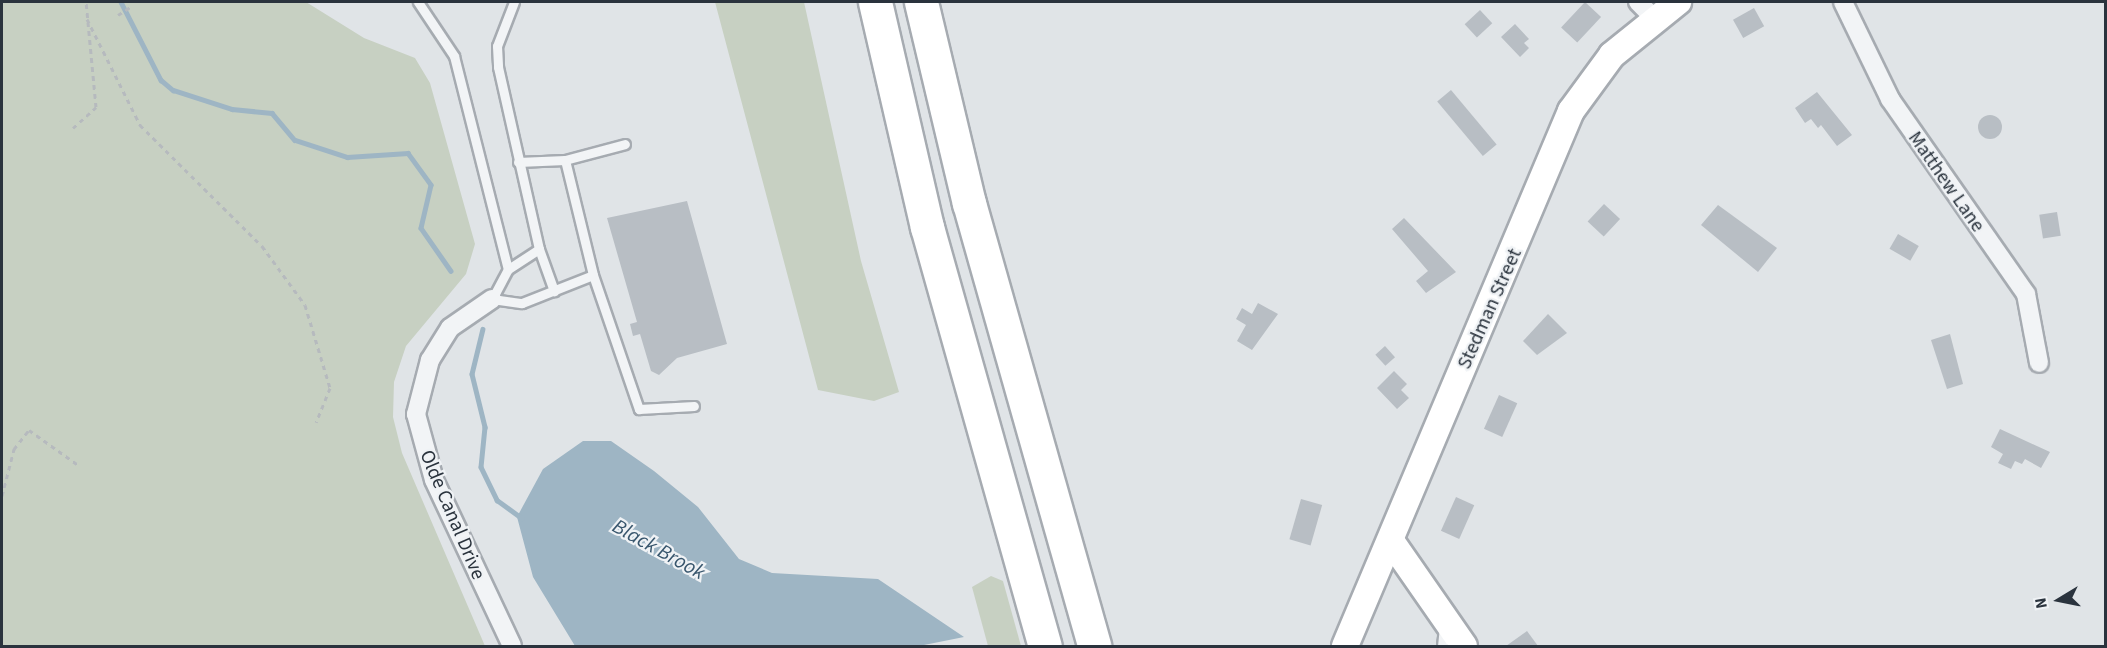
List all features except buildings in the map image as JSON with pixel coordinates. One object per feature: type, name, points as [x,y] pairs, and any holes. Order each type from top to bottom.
[{"type":"highway","points":[[875,2],[927,227],[1045,646]]},
{"type":"highway","points":[[921,2],[969,203],[1094,646]]},
{"type":"main road","name":"Stedman Street","points":[[1345,646],[1571,111],[1647,10],[1678,2]]},
{"type":"main road","points":[[1391,541],[1464,646]]},
{"type":"street","name":"Matthew Lane","points":[[1843,2],[1890,99],[1927,158],[2026,294],[2039,363]]},
{"type":"street","name":"Olde Canal Drive","points":[[492,299],[450,328],[430,360],[416,414],[434,480],[512,646]]},
{"type":"lane","points":[[418,2],[454,56],[508,269]]},
{"type":"lane","points":[[514,2],[497,46],[498,67],[539,249],[554,291]]},
{"type":"lane","points":[[518,162],[565,160],[625,144]]},
{"type":"lane","points":[[565,160],[593,274],[639,409],[694,406]]},
{"type":"lane","points":[[539,249],[508,269],[492,299],[522,303],[593,274]]},
{"type":"lane","points":[[1442,646],[1444,618]]},
{"type":"path","points":[[73,128],[96,107],[86,2]]},
{"type":"path","points":[[118,15],[132,6]]},
{"type":"path","points":[[87,19],[140,125],[262,246],[305,305],[330,388],[316,422]]},
{"type":"path","points":[[2,496],[14,449],[29,430],[78,465]]},
{"type":"green space","points":[[2,2],[306,2],[364,38],[415,58],[430,83],[475,244],[466,274],[406,346],[394,382],[393,417],[402,453],[485,646],[2,646]]},
{"type":"green space","points":[[715,2],[804,2],[861,261],[899,392],[874,401],[818,390]]},
{"type":"green space","points":[[991,576],[1003,581],[1021,646],[988,646],[972,587]]},
{"type":"water","points":[[583,441],[611,441],[654,471],[698,507],[739,559],[772,573],[878,579],[964,637],[919,646],[575,646],[533,577],[517,517],[543,469]]},
{"type":"waterway","name":"Black Brook","points":[[121,2],[161,80],[173,90],[232,109],[272,113],[295,140],[347,157],[408,153],[431,185],[421,228],[451,271]]},
{"type":"waterway","name":"Black Brook","points":[[483,329],[472,374],[485,427],[481,467],[497,500],[522,518]]}]
